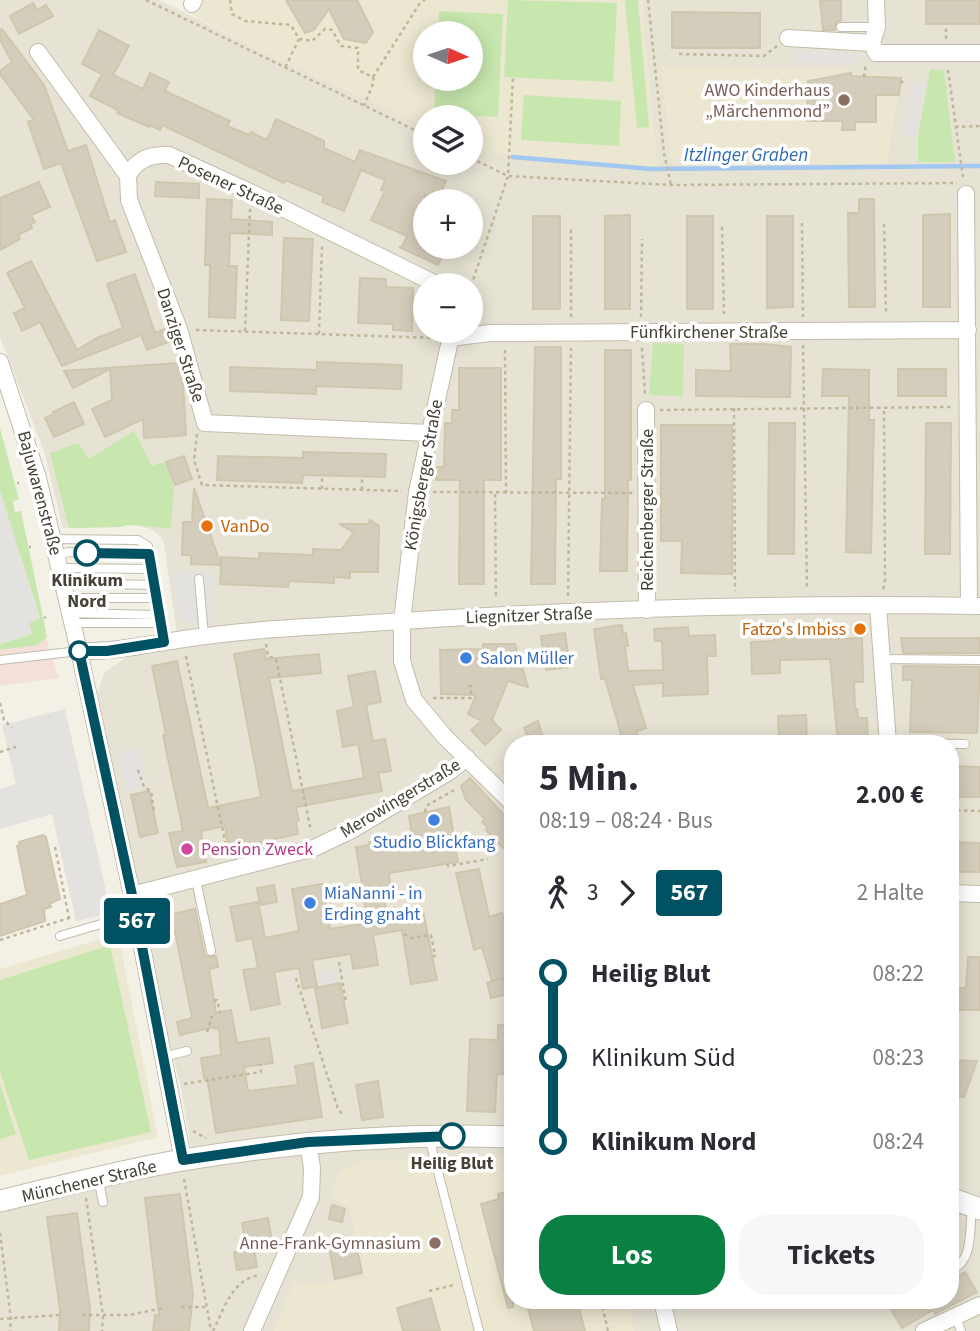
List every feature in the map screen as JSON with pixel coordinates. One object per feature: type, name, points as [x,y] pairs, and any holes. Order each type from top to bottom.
[{"type":"street","points":[[876,0],[876,53],[980,53]]},
{"type":"street","points":[[788,38],[874,35]]},
{"type":"street","points":[[37,52],[128,176]]},
{"type":"street","name":"Posener Straße","points":[[128,176],[145,158],[158,154],[169,155],[413,273]]},
{"type":"street","name":"Danziger Straße","points":[[128,176],[129,200],[179,329],[205,423],[429,433]]},
{"type":"street","points":[[966,188],[968,407],[975,606]]},
{"type":"street","name":"Fünfkirchener Straße","points":[[483,333],[968,330]]},
{"type":"street","name":"Königsberger Straße","points":[[449,343],[418,492],[402,621],[402,661],[414,701],[445,737],[504,795]]},
{"type":"street","name":"Bajuwarenstraße","points":[[0,362],[31,453],[79,651],[132,895],[183,1168]]},
{"type":"street","name":"Reichenberger Straße","points":[[646,410],[647,610]]},
{"type":"street","points":[[878,606],[887,735]]},
{"type":"street","name":"Liegnitzer Straße","points":[[79,651],[107,651],[204,636],[496,616],[735,607],[975,606]]},
{"type":"street","name":"Merowingerstraße","points":[[132,895],[314,848],[352,830],[449,772],[467,758]]},
{"type":"street","points":[[959,893],[980,894]]},
{"type":"street","name":"Münchener Straße","points":[[0,1201],[91,1179],[183,1168],[308,1142],[429,1137],[504,1138]]},
{"type":"street","points":[[252,1331],[311,1197],[313,1168],[308,1142]]},
{"type":"street","points":[[959,1201],[976,1208]]},
{"type":"street","points":[[924,1331],[959,1324],[980,1305]]},
{"type":"street","points":[[664,1309],[669,1331]]},
{"type":"lane","points":[[841,27],[874,35]]},
{"type":"lane","points":[[63,583],[138,540],[148,546],[164,642]]},
{"type":"lane","points":[[63,583],[69,552],[149,554]]},
{"type":"lane","points":[[63,583],[152,569]]},
{"type":"lane","points":[[200,579],[204,636]]},
{"type":"lane","points":[[63,583],[154,584]]},
{"type":"lane","points":[[63,583],[156,598]]},
{"type":"lane","points":[[63,583],[160,619]]},
{"type":"lane","points":[[0,660],[79,651]]},
{"type":"lane","points":[[881,659],[980,660]]},
{"type":"lane","points":[[959,744],[965,744]]},
{"type":"lane","points":[[196,880],[211,951]]},
{"type":"lane","points":[[60,936],[135,914]]},
{"type":"lane","points":[[162,1057],[187,1051]]},
{"type":"lane","points":[[429,1137],[480,1331]]},
{"type":"lane","points":[[91,1179],[103,1202]]},
{"type":"lane","points":[[959,1265],[967,1258],[976,1208]]},
{"type":"path","points":[[146,0],[413,129]]},
{"type":"path","points":[[230,0],[232,14],[245,22],[291,25],[299,39]]},
{"type":"path","points":[[364,106],[374,81],[373,77],[420,3],[425,0]]},
{"type":"path","points":[[648,0],[664,153],[671,185]]},
{"type":"path","points":[[299,39],[312,41],[325,29],[332,30],[341,46],[358,47],[358,71],[373,77]]},
{"type":"path","points":[[680,54],[764,56],[788,38]]},
{"type":"path","points":[[285,68],[299,39]]},
{"type":"path","points":[[946,53],[961,173]]},
{"type":"path","points":[[864,65],[864,77]]},
{"type":"path","points":[[475,273],[508,176],[513,77]]},
{"type":"path","points":[[900,82],[907,82]]},
{"type":"path","points":[[955,127],[980,126]]},
{"type":"path","points":[[483,164],[508,176],[671,185],[966,188]]},
{"type":"path","points":[[245,331],[250,192]]},
{"type":"path","points":[[802,223],[807,606]]},
{"type":"path","points":[[884,224],[886,331]]},
{"type":"path","points":[[568,614],[572,227]]},
{"type":"path","points":[[722,227],[724,332]]},
{"type":"path","points":[[319,334],[322,229]]},
{"type":"path","points":[[179,329],[413,335]]},
{"type":"path","points":[[505,341],[506,494]]},
{"type":"path","points":[[878,606],[886,583],[884,407]]},
{"type":"path","points":[[646,410],[968,407]]},
{"type":"path","points":[[734,408],[735,607]]},
{"type":"path","points":[[205,423],[197,433],[194,460],[201,485],[495,494],[646,493]]},
{"type":"path","points":[[322,476],[322,489]]},
{"type":"path","points":[[362,477],[362,490]]},
{"type":"path","points":[[237,481],[237,486]]},
{"type":"path","points":[[278,482],[278,487]]},
{"type":"path","points":[[495,494],[496,616]]},
{"type":"path","points":[[183,639],[231,871]]},
{"type":"path","points":[[267,648],[268,656],[276,659],[314,848]]},
{"type":"path","points":[[426,699],[471,698],[471,687],[468,686]]},
{"type":"path","points":[[0,702],[2,721],[12,728]]},
{"type":"path","points":[[0,752],[16,747]]},
{"type":"path","points":[[138,770],[144,787],[151,791],[154,812]]},
{"type":"path","points":[[425,812],[426,806],[456,789]]},
{"type":"path","points":[[959,810],[980,811]]},
{"type":"path","points":[[55,847],[74,932]]},
{"type":"path","points":[[447,864],[448,866],[488,859]]},
{"type":"path","points":[[0,940],[69,918]]},
{"type":"path","points":[[404,934],[411,938],[431,935],[433,956]]},
{"type":"path","points":[[339,962],[346,1002],[344,1003]]},
{"type":"path","points":[[296,978],[338,1109],[344,1116]]},
{"type":"path","points":[[214,1000],[217,1000],[220,1012]]},
{"type":"path","points":[[207,1032],[212,1016]]},
{"type":"path","points":[[177,1085],[261,1072],[260,1064]]},
{"type":"path","points":[[183,1168],[205,1307],[212,1331]]},
{"type":"path","points":[[91,1179],[102,1331]]},
{"type":"path","points":[[0,1233],[11,1319],[10,1331]]},
{"type":"path","points":[[212,1331],[237,1284],[252,1276],[278,1272]]},
{"type":"path","points":[[429,1291],[467,1282]]},
{"type":"path","points":[[181,1307],[205,1307]]},
{"type":"path","points":[[82,1315],[129,1315],[164,1308]]},
{"type":"path","points":[[603,1309],[608,1331]]},
{"type":"path","points":[[0,1319],[60,1315]]},
{"type":"shaded area","points":[[0,0],[159,0],[276,58],[413,121],[413,175],[483,175],[483,151],[657,168],[642,0],[980,0],[980,1331],[0,1331],[0,1208],[194,1166],[181,1087],[152,975],[97,696],[104,673],[130,655],[179,648],[164,543],[151,529],[130,524],[121,527],[63,528],[44,451],[0,337]]},
{"type":"shaded area","points":[[190,0],[642,0],[657,168],[483,151],[483,105],[413,105],[413,121],[276,58],[185,10]]},
{"type":"shaded area","points":[[794,50],[857,52],[857,64],[794,62]]},
{"type":"shaded area","points":[[661,66],[851,70],[857,74],[901,76],[887,164],[672,165]]},
{"type":"shaded area","points":[[912,83],[926,84],[916,137],[902,135]]},
{"type":"shaded area","points":[[0,491],[40,619],[59,678],[0,686]]},
{"type":"shaded area","points":[[0,491],[40,619],[29,623],[32,634],[0,644]]},
{"type":"shaded area","points":[[172,571],[214,573],[214,621],[186,623],[180,620]]},
{"type":"shaded area","points":[[65,709],[111,913],[76,921],[52,814],[0,829],[0,789],[16,784],[2,725]]},
{"type":"shaded area","points":[[139,748],[147,787],[125,791],[117,753]]},
{"type":"shaded area","points":[[118,934],[158,1137],[0,1176],[0,969]]},
{"type":"shaded area","points":[[337,968],[339,982],[317,986],[315,973]]},
{"type":"shaded area","name":"Anne-Frank-Gymnasium","points":[[504,1157],[504,1309],[629,1309],[635,1331],[273,1331],[294,1282],[320,1283],[365,1278],[349,1207],[330,1197],[340,1172],[362,1160]]},
{"type":"green space","points":[[508,0],[617,3],[613,82],[504,77]]},
{"type":"green space","points":[[625,0],[638,0],[649,127],[637,128]]},
{"type":"green space","points":[[439,11],[503,14],[498,117],[483,116],[483,105],[435,105],[435,91],[483,91],[483,21],[439,21]]},
{"type":"green space","points":[[930,69],[944,70],[955,162],[918,162],[918,137]]},
{"type":"green space","points":[[524,95],[621,101],[619,146],[521,140]]},
{"type":"green space","points":[[653,343],[684,344],[683,396],[649,395]]},
{"type":"green space","points":[[0,428],[19,500],[13,501],[15,512],[21,511],[47,637],[38,645],[0,650],[0,644],[32,634],[29,623],[40,618],[0,491]]},
{"type":"green space","points":[[134,431],[152,466],[165,462],[174,488],[171,528],[130,525],[69,528],[50,453],[78,443],[89,459]]},
{"type":"green space","points":[[110,945],[151,1132],[29,1160],[0,1072],[0,980]]},
{"type":"green space","points":[[0,1084],[16,1134],[0,1139]]},
{"type":"building","points":[[286,0],[357,0],[373,32],[366,43],[344,39],[329,9],[314,30],[305,33]]},
{"type":"building","points":[[820,0],[841,0],[841,20],[836,23],[835,30],[823,30]]},
{"type":"building","points":[[926,0],[980,0],[980,24],[926,24]]},
{"type":"building","points":[[33,3],[37,10],[46,5],[53,16],[19,34],[10,16]]},
{"type":"building","points":[[672,12],[760,13],[760,48],[672,48]]},
{"type":"building","points":[[2,29],[44,85],[68,151],[86,145],[110,222],[115,220],[126,252],[97,261],[61,163],[44,169],[28,122],[34,120],[0,74],[0,71],[12,62],[0,40]]},
{"type":"building","points":[[99,30],[129,46],[113,75],[143,89],[150,73],[169,82],[165,91],[230,121],[227,126],[249,135],[251,132],[267,140],[276,119],[324,141],[324,148],[355,162],[360,150],[413,169],[413,175],[429,175],[446,181],[442,189],[413,189],[413,253],[399,247],[402,247],[407,236],[371,220],[385,191],[381,190],[385,180],[361,170],[344,211],[322,202],[324,196],[285,180],[284,183],[162,125],[160,130],[117,113],[118,110],[90,96],[102,74],[82,64]]},
{"type":"building","points":[[851,73],[852,76],[901,78],[899,95],[876,95],[876,122],[855,122],[855,130],[842,130],[843,121],[807,121],[808,81]]},
{"type":"building","points":[[39,182],[50,207],[31,215],[35,222],[31,224],[32,228],[18,235],[20,239],[0,250],[0,198]]},
{"type":"building","points":[[156,182],[199,184],[199,198],[155,196]]},
{"type":"building","points":[[207,199],[232,200],[231,219],[272,222],[272,235],[230,233],[229,266],[237,266],[235,318],[209,317],[210,265],[205,265]]},
{"type":"building","points":[[859,199],[874,199],[875,307],[849,307],[848,213],[859,213]]},
{"type":"building","points":[[950,214],[950,307],[923,307],[923,215]]},
{"type":"building","points":[[630,215],[630,309],[605,309],[605,216]]},
{"type":"building","points":[[533,216],[560,216],[560,309],[533,309]]},
{"type":"building","points":[[687,216],[713,216],[713,309],[687,309]]},
{"type":"building","points":[[767,216],[793,216],[793,307],[767,308]]},
{"type":"building","points":[[284,238],[313,239],[309,321],[281,320]]},
{"type":"building","points":[[425,259],[441,259],[438,265]]},
{"type":"building","points":[[31,261],[77,350],[97,338],[123,328],[107,284],[135,274],[155,333],[167,328],[171,341],[147,350],[141,335],[62,366],[40,322],[22,331],[14,313],[25,308],[7,273]]},
{"type":"building","points":[[360,278],[386,279],[386,287],[413,288],[412,331],[393,330],[393,324],[358,323]]},
{"type":"building","points":[[730,344],[791,347],[790,397],[696,396],[696,370],[731,371]]},
{"type":"building","points":[[535,347],[561,347],[561,479],[556,479],[555,584],[531,584]]},
{"type":"building","points":[[605,350],[631,350],[631,480],[628,480],[627,571],[600,571],[602,499],[605,499]]},
{"type":"building","points":[[317,362],[402,365],[401,389],[316,386],[316,394],[230,391],[230,367],[317,370]]},
{"type":"building","points":[[178,363],[183,384],[186,435],[177,436],[144,438],[143,419],[105,437],[92,409],[112,400],[110,369],[73,388],[64,371]]},
{"type":"building","points":[[459,368],[501,368],[501,480],[484,480],[484,584],[459,584],[460,480],[436,480],[436,467],[444,467],[445,423],[452,423],[452,410],[459,410]]},
{"type":"building","points":[[823,369],[869,370],[869,420],[874,420],[871,553],[846,552],[849,396],[822,396]]},
{"type":"building","points":[[898,369],[946,369],[946,396],[898,396]]},
{"type":"building","points":[[74,402],[84,424],[54,437],[45,418]]},
{"type":"building","points":[[769,423],[795,423],[794,554],[768,554]]},
{"type":"building","points":[[926,423],[951,423],[950,554],[925,554]]},
{"type":"building","points":[[661,425],[732,425],[732,574],[681,573],[682,541],[661,541]]},
{"type":"building","points":[[303,452],[386,454],[385,477],[303,475],[302,483],[217,480],[218,456],[303,458]]},
{"type":"building","points":[[184,456],[192,479],[175,485],[166,462]]},
{"type":"building","points":[[194,488],[221,565],[191,564],[191,555],[182,555],[183,522],[192,522]]},
{"type":"building","points":[[370,520],[379,526],[378,572],[350,572],[350,578],[334,577],[334,583],[289,581],[288,587],[220,584],[221,557],[259,559],[259,553],[313,555],[313,549],[341,550],[354,532],[339,524],[368,524]]},
{"type":"building","points":[[622,625],[628,646],[625,646],[628,671],[663,670],[662,641],[655,641],[654,629],[688,627],[689,636],[715,635],[716,656],[707,656],[708,694],[663,696],[663,683],[633,685],[646,728],[637,731],[638,735],[621,735],[605,679],[601,679],[594,629]]},
{"type":"building","points":[[774,631],[830,631],[830,639],[862,638],[863,682],[854,682],[855,709],[858,718],[867,718],[868,735],[837,735],[830,659],[780,660],[780,673],[752,674],[751,642],[774,641]]},
{"type":"building","points":[[565,633],[570,667],[546,670],[541,636]]},
{"type":"building","points":[[901,638],[980,638],[980,653],[903,653]]},
{"type":"building","points":[[483,644],[515,644],[528,687],[508,681],[492,720],[501,730],[485,745],[471,730],[482,721],[468,714],[476,695],[441,694],[440,650],[483,649]]},
{"type":"building","points":[[264,649],[266,659],[319,654],[321,673],[269,678],[292,791],[364,778],[358,744],[343,747],[337,711],[354,707],[348,676],[375,671],[381,702],[366,705],[373,741],[385,739],[391,771],[378,773],[382,791],[296,807],[298,834],[270,840],[271,848],[244,853],[243,847],[229,850],[225,826],[201,831],[206,862],[177,867],[169,833],[183,831],[152,666],[177,661],[208,808],[261,797],[234,654]]},
{"type":"building","points":[[903,666],[980,667],[977,733],[910,732],[912,680],[903,680]]},
{"type":"building","points":[[806,715],[807,735],[779,735],[778,716]]},
{"type":"building","points":[[538,721],[542,735],[527,735],[524,728]]},
{"type":"building","points":[[959,766],[980,767],[980,797],[959,797]]},
{"type":"building","points":[[470,778],[504,815],[504,849],[486,830],[488,828],[482,822],[485,819],[466,800],[461,786]]},
{"type":"building","points":[[149,791],[158,833],[140,837],[131,795]]},
{"type":"building","points":[[449,807],[458,862],[389,873],[391,892],[383,893],[387,917],[423,911],[437,980],[411,984],[402,930],[373,935],[378,965],[353,969],[351,954],[312,960],[317,986],[303,989],[299,968],[274,972],[280,1004],[251,1010],[243,970],[258,968],[252,938],[237,941],[230,907],[258,902],[265,938],[299,931],[292,889],[323,884],[330,929],[368,923],[356,847],[370,845],[369,842],[412,836],[409,816]]},
{"type":"building","points":[[43,835],[46,837],[60,899],[44,909],[45,921],[0,936],[0,904],[27,895],[17,846],[20,845],[19,842]]},
{"type":"building","points":[[959,842],[980,843],[980,872],[959,872]]},
{"type":"building","points":[[479,869],[489,917],[502,913],[504,978],[492,981],[482,947],[474,950],[456,873]]},
{"type":"building","points":[[274,885],[277,902],[260,905],[257,888]]},
{"type":"building","points":[[195,909],[205,956],[216,956],[218,967],[209,969],[216,1013],[231,1010],[237,1043],[269,1038],[273,1063],[244,1067],[248,1091],[298,1085],[295,1066],[313,1063],[322,1117],[216,1133],[207,1077],[204,1078],[201,1058],[221,1055],[219,1028],[180,1035],[177,1022],[192,1018],[175,931],[171,932],[167,915]]},
{"type":"building","points":[[968,957],[980,957],[980,1010],[959,1010],[959,988],[966,988]]},
{"type":"building","points":[[503,978],[504,995],[491,998],[487,983]]},
{"type":"building","points":[[340,983],[348,1023],[322,1028],[315,988]]},
{"type":"building","points":[[498,1025],[504,1025],[504,1074],[497,1074],[495,1112],[467,1111],[470,1039],[498,1040]]},
{"type":"building","points":[[959,1060],[977,1061],[964,1097],[959,1097]]},
{"type":"building","points":[[378,1081],[383,1117],[362,1120],[356,1085]]},
{"type":"building","points":[[504,1192],[504,1293],[481,1204],[499,1199],[498,1194]]},
{"type":"building","points":[[180,1194],[193,1295],[189,1331],[153,1331],[155,1315],[159,1316],[145,1198]]},
{"type":"building","points":[[332,1205],[345,1209],[342,1222],[329,1219]]},
{"type":"building","points":[[77,1213],[90,1309],[89,1331],[59,1331],[60,1310],[47,1217]]},
{"type":"building","points":[[268,1218],[273,1246],[254,1249],[257,1267],[237,1270],[234,1252],[247,1250],[242,1223]]},
{"type":"building","points":[[351,1242],[351,1246],[356,1245],[362,1273],[335,1279],[329,1247]]},
{"type":"building","points":[[965,1272],[977,1292],[959,1301],[959,1276]]},
{"type":"building","points":[[431,1298],[440,1331],[403,1331],[397,1308]]},
{"type":"building","points":[[528,1309],[579,1309],[585,1331],[534,1331]]},
{"type":"building","points":[[891,1309],[945,1309],[935,1314],[933,1310],[902,1328]]},
{"type":"waterway","name":"Itzlinger Graben","points":[[513,157],[652,169],[980,166]]},
{"type":"bus line","name":"567","points":[[87,553],[149,554],[164,642],[107,651],[79,651],[132,895],[183,1160],[308,1142],[452,1136]]},
{"type":"place","name":"AWO Kinderhaus „Märchenmond”","points":[[844,100]]},
{"type":"place","name":"VanDo","points":[[207,526]]},
{"type":"place","name":"Klinikum Nord","points":[[87,553]]},
{"type":"place","name":"Fatzo's Imbiss","points":[[860,629]]},
{"type":"place","name":"Salon Müller","points":[[466,658]]},
{"type":"place","name":"Studio Blickfang","points":[[434,820]]},
{"type":"place","name":"Pension Zweck","points":[[187,849]]},
{"type":"place","name":"MiaNanni - in Erding gnaht","points":[[310,903]]},
{"type":"place","name":"Heilig Blut","points":[[452,1136]]},
{"type":"place","name":"Anne-Frank-Gymnasium","points":[[435,1243]]}]
